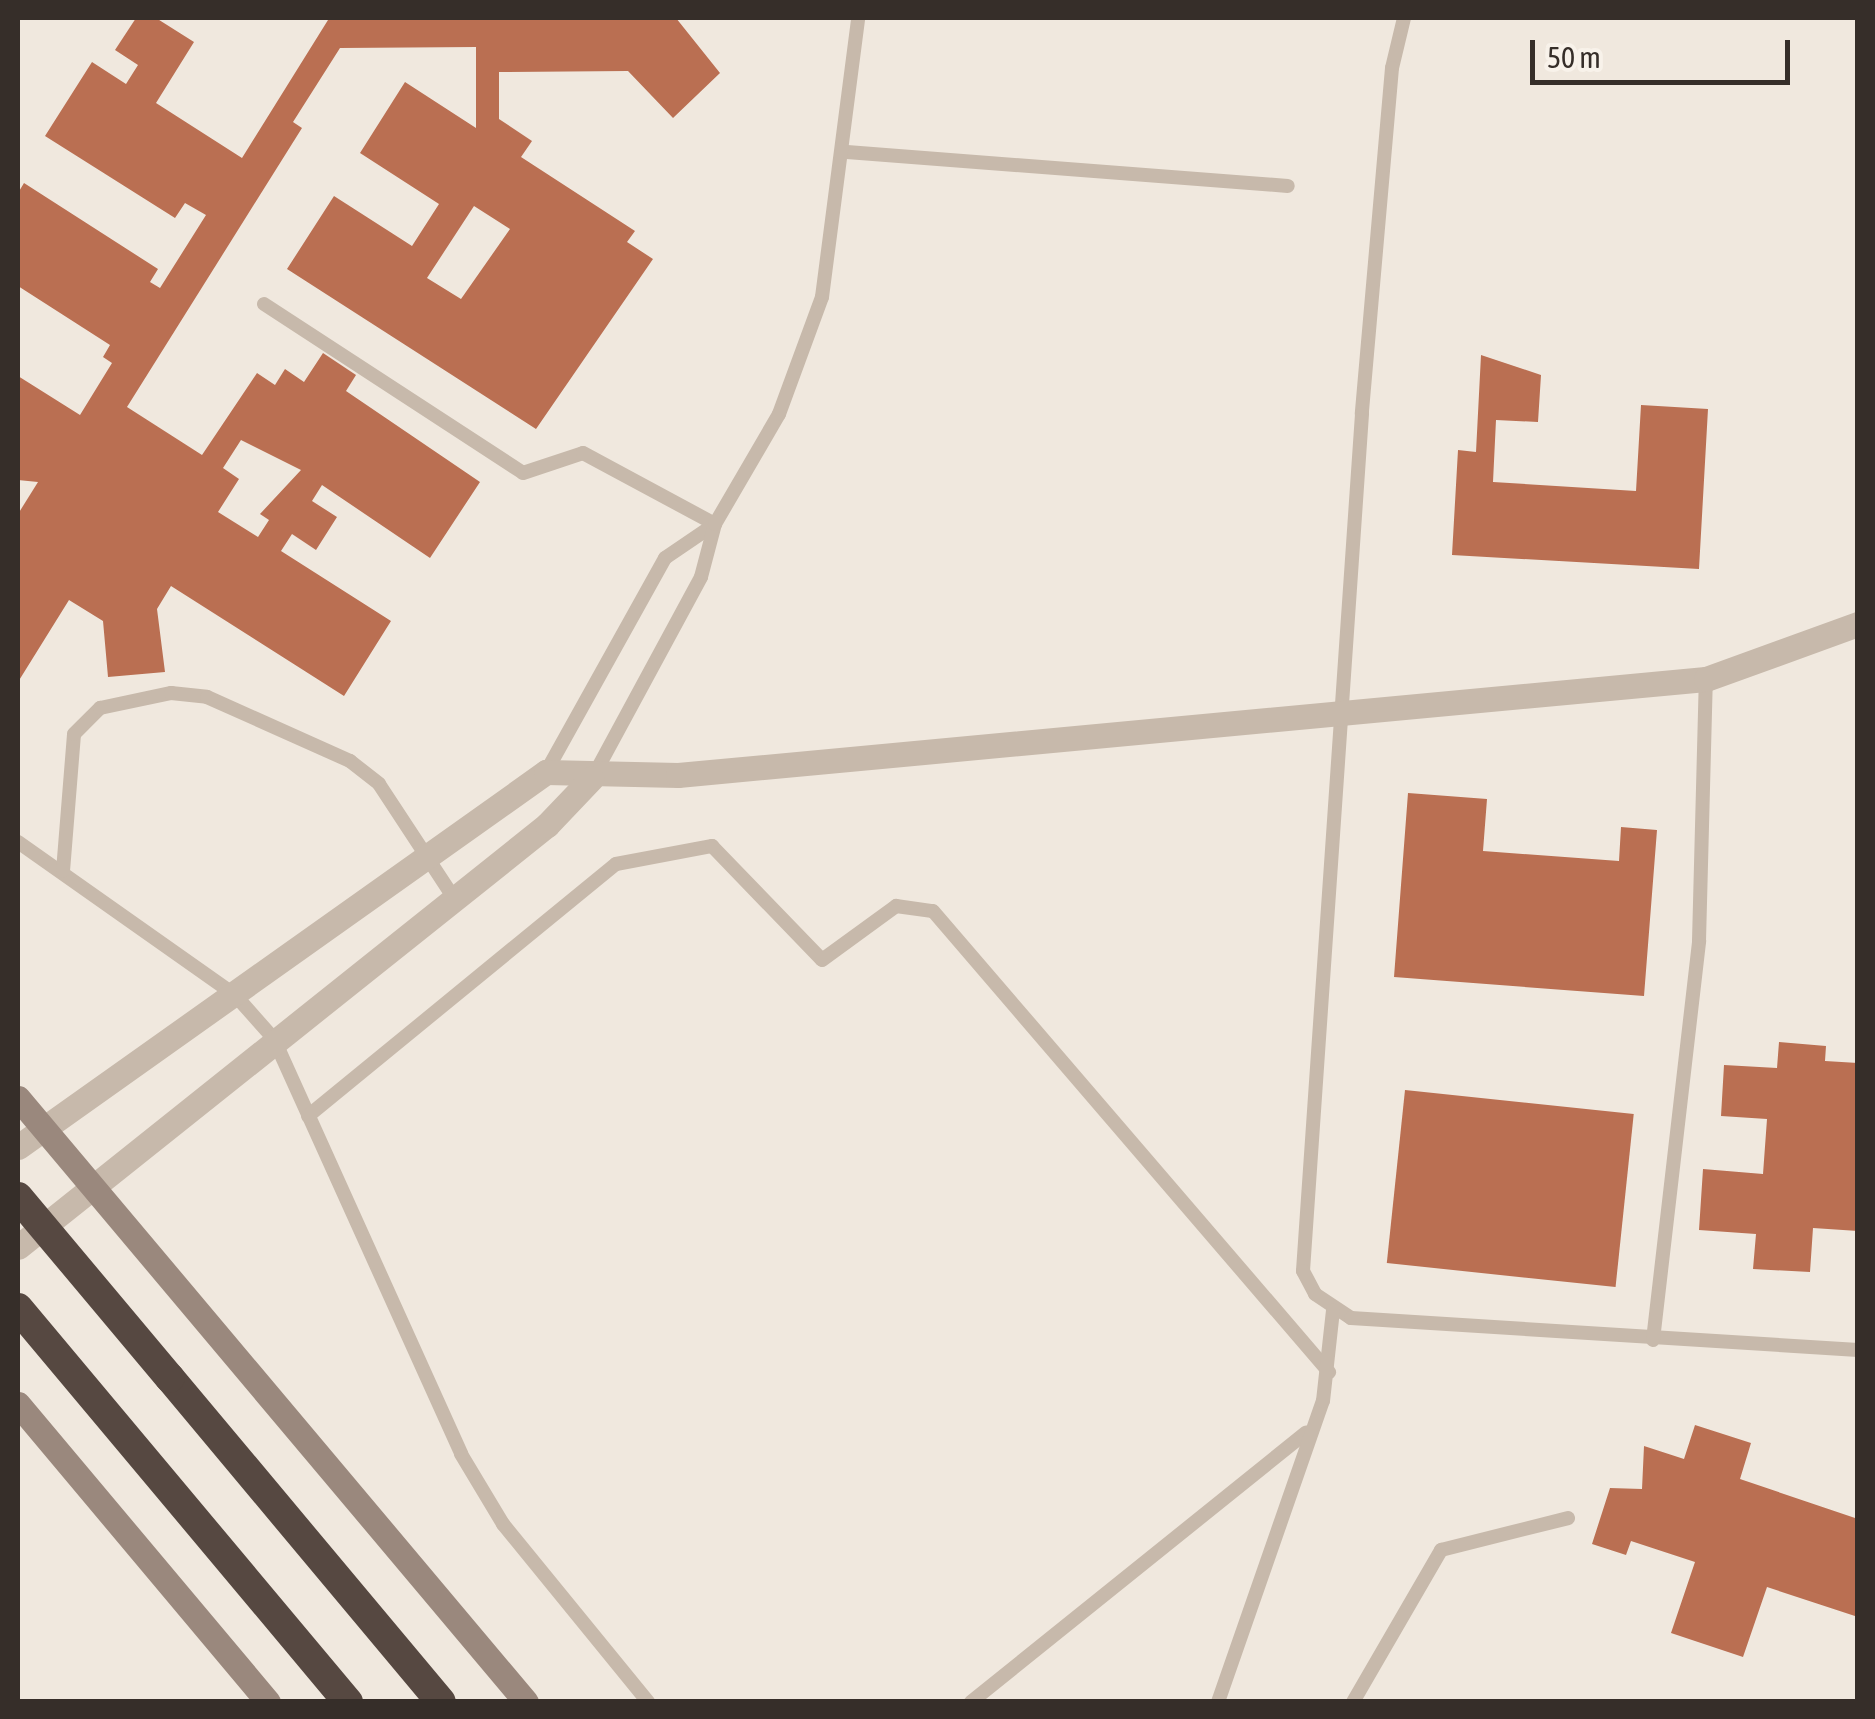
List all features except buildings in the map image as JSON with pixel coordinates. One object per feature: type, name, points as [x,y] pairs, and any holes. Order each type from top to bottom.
[{"type":"highway","points":[[18,1197],[441,1702]]},
{"type":"highway","points":[[18,1308],[348,1702]]},
{"type":"street","points":[[18,1147],[546,772],[591,779],[1706,679],[1858,624]]},
{"type":"street","points":[[18,1247],[95,1190],[274,1039],[454,898],[591,779]]},
{"type":"street","points":[[18,1098],[526,1702]]},
{"type":"street","points":[[18,1404],[268,1702]]},
{"type":"lane","points":[[591,779],[701,577],[715,524],[779,414],[822,297],[846,152],[858,18]]},
{"type":"lane","points":[[1218,1702],[1329,1372],[1332,1311],[1303,1271],[1346,713],[1364,395],[1404,18]]},
{"type":"lane","points":[[846,152],[1288,186]]},
{"type":"lane","points":[[264,304],[523,473],[583,454],[715,524]]},
{"type":"lane","points":[[546,772],[665,558],[715,524]]},
{"type":"lane","points":[[1653,1340],[1699,941],[1706,679]]},
{"type":"lane","points":[[63,870],[74,734],[100,708],[171,693],[207,697],[350,761],[378,784],[454,898]]},
{"type":"lane","points":[[18,842],[63,870],[235,995],[274,1039],[461,1454],[502,1524],[648,1702]]},
{"type":"lane","points":[[308,1116],[616,864],[712,846],[822,960],[896,906],[933,911],[1329,1372]]},
{"type":"lane","points":[[1332,1311],[1653,1340],[1858,1350]]},
{"type":"lane","points":[[971,1702],[1306,1433]]},
{"type":"lane","points":[[1353,1702],[1441,1550],[1568,1518]]}]
